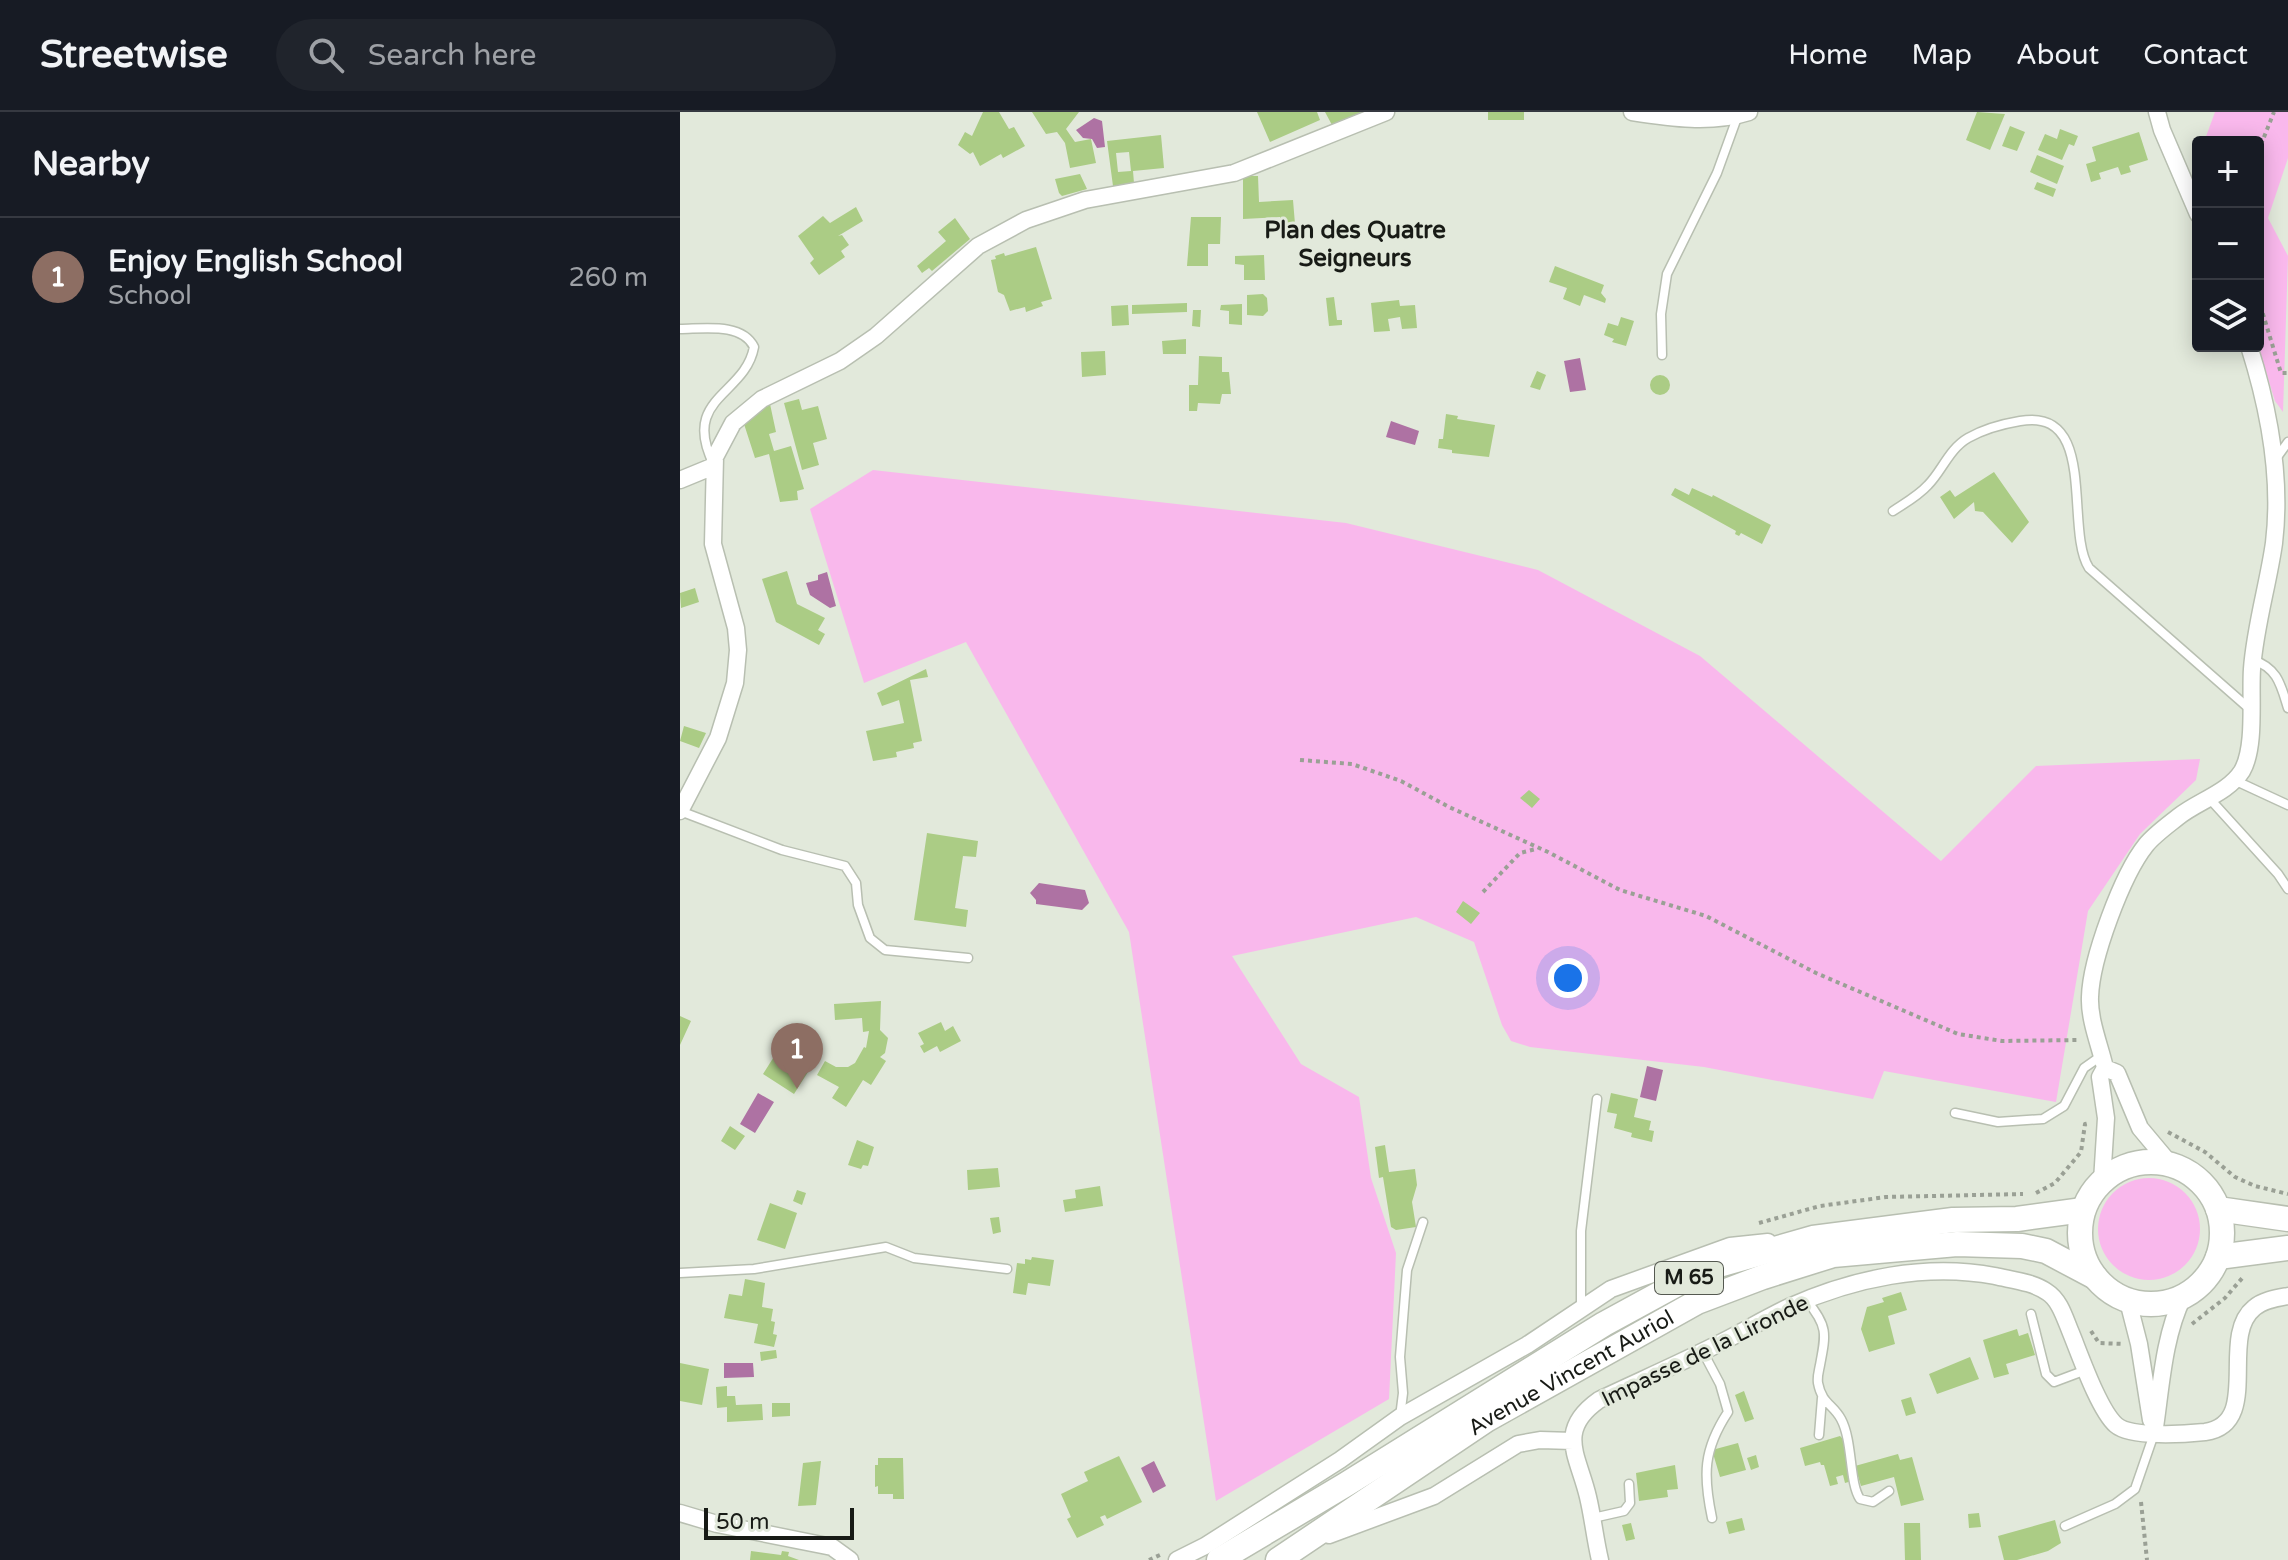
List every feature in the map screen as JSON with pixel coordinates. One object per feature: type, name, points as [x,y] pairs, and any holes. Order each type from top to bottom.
[{"type":"main road","points":[[2142,1163],[2171,1165],[2200,1182],[2218,1209],[2222,1233],[2218,1257],[2204,1280],[2183,1297],[2165,1303],[2128,1301],[2104,1287],[2083,1256],[2079,1233],[2083,1210],[2091,1194],[2114,1172],[2142,1163]]},
{"type":"main road","points":[[2218,1209],[2288,1219]]},
{"type":"main road","name":"Avenue Vincent Auriol","points":[[1219,1560],[1604,1324],[1705,1269],[1813,1238],[1953,1220],[2017,1219],[2083,1210]]},
{"type":"main road","name":"Avenue Vincent Auriol","points":[[1278,1560],[1486,1420],[1697,1302],[1763,1277],[1833,1255],[1957,1244],[2022,1246],[2046,1251],[2095,1277]]},
{"type":"main road","points":[[2218,1257],[2288,1248]]},
{"type":"street","points":[[680,811],[718,738],[735,683],[736,628],[713,544],[714,466],[725,434],[749,409],[762,399],[840,361],[876,336],[978,246],[1026,220],[1085,200],[1234,173],[1386,112]]},
{"type":"street","points":[[1632,112],[1683,120],[1744,114]]},
{"type":"street","points":[[2157,112],[2195,208]]},
{"type":"street","points":[[2102,1181],[2106,1118],[2100,1077],[2104,1062],[2089,1001],[2093,962],[2129,874],[2146,844],[2180,815],[2234,780],[2242,771],[2246,759],[2252,712],[2253,660],[2274,544],[2277,502],[2275,461],[2261,384],[2251,352]]},
{"type":"street","points":[[680,480],[714,466]]},
{"type":"street","points":[[2104,1062],[2117,1073],[2140,1128],[2171,1165]]},
{"type":"street","name":"Avenue Vincent Auriol","points":[[1177,1560],[1217,1539],[1340,1460],[1400,1417],[1527,1345],[1611,1289],[1730,1246],[1813,1238]]},
{"type":"street","name":"Impasse de la Lironde","points":[[1573,1441],[1578,1421],[1587,1408],[1599,1400],[1791,1306],[1875,1277],[1947,1270],[2035,1285],[2050,1293],[2061,1307],[2086,1370],[2116,1426],[2154,1434],[2206,1432],[2219,1428],[2232,1414],[2238,1401],[2238,1337],[2245,1320],[2253,1308],[2268,1300],[2288,1296]]},
{"type":"street","points":[[2154,1434],[2168,1345],[2175,1313],[2183,1297]]},
{"type":"street","points":[[2128,1301],[2139,1344],[2154,1434]]},
{"type":"street","name":"Avenue Vincent Auriol","points":[[1304,1545],[1434,1496],[1518,1444],[1540,1440],[1573,1441]]},
{"type":"street","points":[[1573,1441],[1573,1455],[1586,1487],[1600,1560]]},
{"type":"street","points":[[680,1513],[717,1524],[832,1547],[850,1560]]},
{"type":"lane","points":[[1662,355],[1661,314],[1667,274],[1744,114]]},
{"type":"lane","points":[[680,329],[731,331],[743,335],[754,347],[752,357],[740,372],[704,399]]},
{"type":"lane","points":[[1893,511],[1930,484],[1939,466],[1966,439],[2000,424],[2031,419],[2047,421],[2065,435],[2071,455],[2082,558],[2089,568],[2252,712]]},
{"type":"lane","points":[[694,431],[701,452],[714,466]]},
{"type":"lane","points":[[2275,461],[2288,442]]},
{"type":"lane","points":[[2253,660],[2263,663],[2278,677],[2288,708]]},
{"type":"lane","points":[[2234,780],[2288,805]]},
{"type":"lane","points":[[2209,798],[2288,889]]},
{"type":"lane","points":[[680,811],[782,850],[845,866],[856,883],[858,905],[870,938],[885,950],[968,958]]},
{"type":"lane","points":[[1955,1113],[1998,1122],[2043,1119],[2064,1106],[2084,1068],[2104,1062]]},
{"type":"lane","points":[[1581,1309],[1581,1231],[1597,1099]]},
{"type":"lane","points":[[1400,1417],[1403,1393],[1400,1357],[1407,1270],[1423,1222]]},
{"type":"lane","points":[[680,1273],[754,1269],[886,1247],[914,1258],[1007,1269]]},
{"type":"lane","points":[[1807,1301],[1820,1318],[1826,1336],[1817,1378],[1822,1398],[1819,1435]]},
{"type":"lane","points":[[2031,1314],[2046,1374],[2054,1382],[2086,1370]]},
{"type":"lane","points":[[1702,1352],[1720,1384],[1728,1412],[1707,1456],[1704,1478],[1712,1518]]},
{"type":"lane","points":[[1822,1398],[1841,1419],[1853,1460],[1855,1492],[1860,1499],[1873,1502],[1889,1491]]},
{"type":"lane","points":[[2065,1526],[2115,1504],[2135,1489],[2154,1434]]},
{"type":"lane","points":[[1593,1518],[1624,1511],[1630,1503],[1629,1484]]},
{"type":"path","points":[[2264,137],[2274,112]]},
{"type":"path","points":[[2264,318],[2281,373],[2288,373]]},
{"type":"path","points":[[1300,760],[1352,764],[1401,781],[1620,890],[1706,916],[1816,973],[1958,1034],[2002,1041],[2062,1041],[2098,1037]]},
{"type":"path","points":[[1483,892],[1520,853],[1538,848]]},
{"type":"path","points":[[2162,1130],[2205,1152],[2235,1177],[2255,1186],[2288,1194]]},
{"type":"path","points":[[2186,1333],[2194,1322],[2225,1298],[2251,1272]]},
{"type":"path","points":[[2135,1489],[2141,1501],[2147,1560]]},
{"type":"shaded area","points":[[2215,112],[2288,112],[2288,158],[2268,218],[2288,256],[2283,412],[2275,401],[2260,352],[2264,352],[2264,136],[2206,136]]},
{"type":"shaded area","points":[[1094,118],[1102,121],[1105,147],[1097,148],[1092,139],[1083,138],[1076,130]]},
{"type":"shaded area","points":[[1580,358],[1586,390],[1570,392],[1564,361]]},
{"type":"shaded area","points":[[1391,421],[1419,431],[1415,445],[1386,437]]},
{"type":"shaded area","points":[[873,470],[1346,523],[1538,570],[1700,656],[1941,861],[2036,766],[2200,759],[2196,780],[2140,834],[2088,911],[2056,1102],[1884,1071],[1873,1099],[1704,1067],[1530,1047],[1511,1041],[1502,1025],[1474,942],[1416,917],[1232,956],[1301,1064],[1359,1097],[1371,1178],[1396,1253],[1389,1399],[1216,1501],[1129,932],[966,642],[864,683],[810,509]]},
{"type":"shaded area","points":[[827,572],[836,606],[830,608],[810,595],[806,583],[818,580],[818,575]]},
{"type":"shaded area","points":[[1039,883],[1085,890],[1089,903],[1082,910],[1036,904],[1030,893]]},
{"type":"shaded area","points":[[1647,1066],[1663,1070],[1656,1101],[1640,1097]]},
{"type":"shaded area","points":[[758,1093],[774,1102],[755,1133],[740,1124]]},
{"type":"shaded area","points":[[2149,1178],[2169,1182],[2185,1193],[2196,1209],[2200,1229],[2196,1249],[2185,1265],[2169,1276],[2149,1280],[2129,1276],[2113,1265],[2102,1249],[2098,1229],[2102,1209],[2113,1193],[2129,1182]]},
{"type":"shaded area","points":[[724,1363],[753,1363],[754,1377],[724,1378]]},
{"type":"shaded area","points":[[1154,1461],[1166,1486],[1153,1493],[1141,1468]]},
{"type":"building","points":[[983,112],[999,112],[1009,129],[1014,127],[1025,146],[1003,158],[1001,154],[980,166],[973,152],[970,154],[958,145],[965,132],[972,136]]},
{"type":"building","points":[[1032,112],[1079,112],[1066,129],[1075,142],[1091,139],[1096,163],[1070,168],[1065,143],[1057,132],[1046,134]]},
{"type":"building","points":[[1257,112],[1317,112],[1320,120],[1270,142]]},
{"type":"building","points":[[1325,112],[1362,112],[1332,125]]},
{"type":"building","points":[[1488,112],[1524,112],[1524,120],[1488,120]]},
{"type":"building","points":[[1977,112],[2005,114],[1990,150],[1966,140]]},
{"type":"building","points":[[2010,126],[2025,132],[2017,151],[2002,146]]},
{"type":"building","points":[[2060,129],[2078,136],[2074,146],[2069,144],[2062,160],[2038,150],[2045,134],[2057,139]]},
{"type":"building","points":[[2139,132],[2148,160],[2129,166],[2131,172],[2121,175],[2118,167],[2099,173],[2101,179],[2091,182],[2086,164],[2096,161],[2092,147]]},
{"type":"building","points":[[1161,135],[1164,168],[1133,171],[1134,183],[1113,186],[1107,141]],"holes":[[[1129,152],[1131,171],[1118,172],[1116,153]]]},
{"type":"building","points":[[2037,155],[2064,166],[2057,184],[2030,172]]},
{"type":"building","points":[[1080,174],[1087,189],[1062,196],[1055,179]]},
{"type":"building","points":[[1243,176],[1258,176],[1259,202],[1293,200],[1295,224],[1281,225],[1280,217],[1243,219]]},
{"type":"building","points":[[2037,182],[2056,189],[2053,197],[2034,189]]},
{"type":"building","points":[[856,207],[863,221],[838,236],[842,235],[849,245],[841,251],[845,257],[819,275],[810,263],[814,259],[798,236],[823,216],[830,223]]},
{"type":"building","points":[[1191,217],[1221,217],[1220,244],[1208,244],[1208,266],[1187,266]]},
{"type":"building","points":[[955,218],[970,239],[932,271],[929,268],[922,273],[917,266],[946,241],[938,232]]},
{"type":"building","points":[[1036,247],[1052,299],[1026,312],[1025,307],[1010,311],[1004,295],[998,292],[991,260],[1004,253],[1005,256]]},
{"type":"building","points":[[1264,255],[1265,280],[1244,280],[1244,265],[1235,264],[1235,256]]},
{"type":"building","points":[[1555,266],[1604,285],[1601,293],[1606,299],[1605,303],[1584,295],[1580,306],[1563,299],[1567,288],[1549,282]]},
{"type":"building","points":[[1263,294],[1267,298],[1268,311],[1263,316],[1247,315],[1247,295]]},
{"type":"building","points":[[1334,297],[1337,320],[1342,320],[1342,325],[1329,326],[1326,298]]},
{"type":"building","points":[[1399,300],[1400,306],[1415,305],[1417,328],[1402,329],[1400,317],[1388,319],[1390,331],[1374,332],[1371,303]]},
{"type":"building","points":[[1187,303],[1187,312],[1132,314],[1132,305]]},
{"type":"building","points":[[1242,304],[1242,325],[1229,324],[1229,311],[1220,310],[1221,305]]},
{"type":"building","points":[[1128,305],[1129,325],[1112,326],[1111,306]]},
{"type":"building","points":[[1193,310],[1201,310],[1200,327],[1192,326]]},
{"type":"building","points":[[1621,317],[1634,321],[1626,346],[1612,342],[1614,339],[1604,335],[1608,323],[1618,326]]},
{"type":"building","points":[[1186,339],[1186,354],[1163,354],[1162,341]]},
{"type":"building","points":[[1105,351],[1106,375],[1082,377],[1081,352]]},
{"type":"building","points":[[1199,356],[1222,357],[1222,372],[1229,372],[1231,394],[1222,394],[1220,404],[1198,403],[1197,411],[1189,411],[1189,385],[1198,385]]},
{"type":"building","points":[[1537,371],[1546,375],[1540,390],[1530,387]]},
{"type":"building","points":[[1660,375],[1667,378],[1670,385],[1667,392],[1660,395],[1653,392],[1650,385],[1653,378]]},
{"type":"building","points":[[799,399],[802,410],[818,406],[827,439],[813,443],[819,465],[802,470],[784,403]]},
{"type":"building","points":[[770,404],[776,432],[769,434],[774,451],[791,446],[804,489],[797,491],[798,500],[780,502],[769,454],[755,458],[744,424]]},
{"type":"building","points":[[1446,414],[1458,416],[1457,419],[1495,425],[1489,457],[1452,453],[1452,450],[1438,448],[1439,439],[1443,439]]},
{"type":"building","points":[[1994,472],[2029,522],[2012,543],[1983,512],[1975,511],[1974,502],[1954,519],[1940,497],[1950,490],[1955,497]]},
{"type":"building","points":[[1675,488],[1689,495],[1692,488],[1713,495],[1771,525],[1762,544],[1741,533],[1739,536],[1735,534],[1736,531],[1671,495]]},
{"type":"building","points":[[787,571],[797,604],[825,618],[818,630],[825,634],[819,645],[776,622],[762,579]]},
{"type":"building","points":[[695,588],[699,602],[681,608],[680,593]]},
{"type":"building","points":[[926,669],[928,677],[910,680],[922,741],[913,743],[914,748],[896,752],[897,757],[873,761],[866,731],[904,723],[899,700],[882,706],[877,693]]},
{"type":"building","points":[[684,726],[706,733],[699,748],[680,741]]},
{"type":"building","points":[[1529,790],[1540,799],[1532,808],[1520,798]]},
{"type":"building","points":[[927,833],[978,841],[976,857],[963,856],[955,908],[968,910],[966,927],[914,920]]},
{"type":"building","points":[[1463,901],[1480,913],[1471,924],[1456,912]]},
{"type":"building","points":[[881,1001],[880,1030],[888,1038],[885,1053],[880,1057],[886,1061],[871,1085],[863,1080],[846,1107],[832,1098],[839,1087],[817,1075],[825,1061],[836,1067],[848,1067],[855,1063],[866,1048],[869,1031],[863,1032],[862,1018],[835,1020],[834,1004]]},
{"type":"building","points":[[680,1016],[691,1021],[680,1045]]},
{"type":"building","points":[[941,1022],[945,1031],[953,1026],[961,1041],[940,1052],[937,1046],[924,1053],[920,1046],[924,1044],[918,1033]]},
{"type":"building","points":[[789,1033],[820,1053],[794,1094],[763,1074]]},
{"type":"building","points":[[1611,1093],[1638,1099],[1634,1117],[1651,1121],[1649,1130],[1654,1131],[1652,1142],[1631,1137],[1632,1133],[1614,1128],[1617,1114],[1607,1112]]},
{"type":"building","points":[[730,1126],[745,1136],[735,1150],[721,1141]]},
{"type":"building","points":[[857,1140],[874,1147],[868,1166],[863,1165],[861,1169],[848,1165]]},
{"type":"building","points":[[1385,1145],[1389,1172],[1415,1169],[1417,1185],[1412,1202],[1416,1227],[1396,1230],[1391,1227],[1375,1147]]},
{"type":"building","points":[[998,1168],[1000,1187],[968,1190],[967,1170]]},
{"type":"building","points":[[1100,1186],[1103,1206],[1065,1212],[1063,1200],[1076,1198],[1075,1190]]},
{"type":"building","points":[[797,1190],[806,1193],[802,1205],[793,1201]]},
{"type":"building","points":[[770,1203],[797,1213],[785,1249],[757,1240]]},
{"type":"building","points":[[999,1217],[1001,1232],[993,1234],[990,1218]]},
{"type":"building","points":[[1032,1257],[1054,1260],[1050,1286],[1028,1283],[1026,1295],[1013,1293],[1017,1263],[1025,1264],[1025,1259],[1031,1260]]},
{"type":"building","points":[[745,1279],[765,1283],[762,1307],[773,1309],[773,1334],[777,1335],[774,1347],[754,1343],[758,1324],[724,1318],[729,1294],[742,1296]]},
{"type":"building","points":[[1901,1292],[1907,1310],[1888,1316],[1895,1344],[1869,1352],[1861,1329],[1867,1307]]},
{"type":"building","points":[[2017,1329],[2019,1336],[2028,1333],[2035,1355],[2006,1364],[2009,1374],[1994,1378],[1983,1340]]},
{"type":"building","points":[[776,1350],[777,1358],[761,1361],[760,1352]]},
{"type":"building","points":[[1970,1357],[1979,1379],[1937,1394],[1929,1374]]},
{"type":"building","points":[[680,1363],[709,1369],[702,1405],[680,1401]]},
{"type":"building","points":[[727,1386],[727,1396],[735,1396],[736,1405],[762,1404],[763,1420],[727,1422],[727,1407],[717,1408],[716,1387]]},
{"type":"building","points":[[1744,1391],[1754,1419],[1745,1422],[1735,1395]]},
{"type":"building","points":[[1911,1397],[1916,1413],[1906,1416],[1901,1400]]},
{"type":"building","points":[[772,1403],[790,1403],[790,1416],[772,1417]]},
{"type":"building","points":[[1840,1436],[1849,1455],[1846,1455],[1852,1481],[1845,1483],[1843,1475],[1836,1477],[1838,1484],[1830,1486],[1824,1465],[1820,1462],[1805,1466],[1800,1448]]},
{"type":"building","points":[[1738,1443],[1746,1470],[1720,1477],[1712,1450]]},
{"type":"building","points":[[1898,1454],[1900,1460],[1912,1457],[1924,1500],[1901,1506],[1894,1477],[1861,1486],[1855,1466]]},
{"type":"building","points":[[1756,1455],[1759,1467],[1751,1470],[1747,1458]]},
{"type":"building","points":[[1119,1456],[1142,1502],[1107,1519],[1105,1515],[1100,1517],[1104,1525],[1077,1538],[1067,1519],[1071,1517],[1061,1494],[1088,1481],[1084,1472]]},
{"type":"building","points":[[878,1458],[903,1458],[904,1499],[893,1499],[893,1494],[878,1494],[875,1465],[878,1465]]},
{"type":"building","points":[[821,1461],[816,1505],[798,1506],[803,1463]]},
{"type":"building","points":[[1675,1465],[1678,1489],[1667,1490],[1668,1497],[1639,1501],[1636,1473]]},
{"type":"building","points":[[1979,1513],[1981,1527],[1969,1528],[1968,1514]]},
{"type":"building","points":[[1742,1518],[1745,1530],[1729,1534],[1726,1522]]},
{"type":"building","points":[[2055,1520],[2061,1543],[2048,1551],[2017,1560],[2004,1560],[1998,1536]]},
{"type":"building","points":[[1631,1523],[1635,1539],[1626,1541],[1622,1525]]},
{"type":"building","points":[[1904,1523],[1920,1523],[1921,1560],[1905,1560]]},
{"type":"building","points":[[751,1551],[781,1555],[782,1551],[789,1552],[788,1556],[799,1560],[750,1560]]},
{"type":"place","name":"Enjoy English School","points":[[797,1089]]},
{"type":"district","name":"Plan des Quatre Seigneurs","points":[[1355,244]]}]
